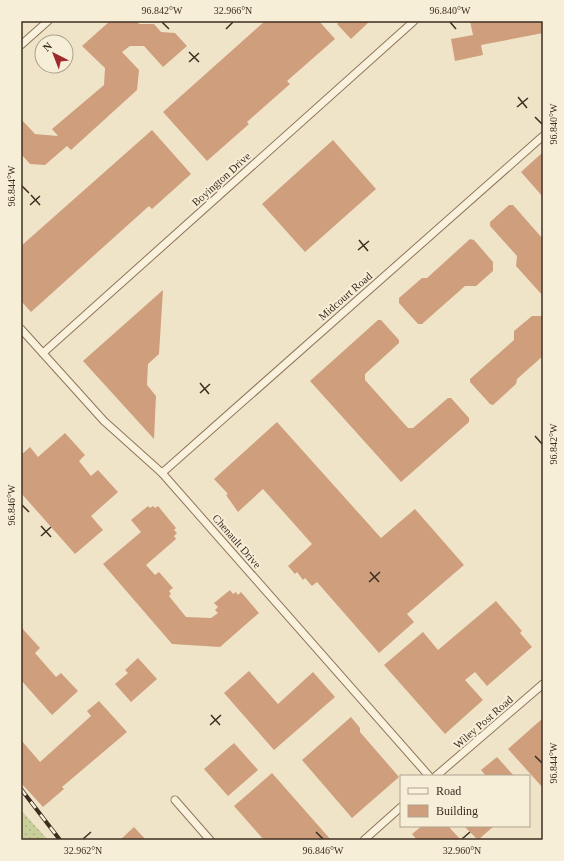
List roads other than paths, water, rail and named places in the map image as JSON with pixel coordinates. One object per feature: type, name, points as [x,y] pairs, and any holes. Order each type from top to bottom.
[{"type":"street","points":[[21,45],[48,21]]},
{"type":"street","name":"Boyington Drive","points":[[42,353],[414,21]]},
{"type":"street","name":"Midcourt Road","points":[[162,473],[543,136]]},
{"type":"street","name":"Chenault Drive","points":[[21,329],[104,421],[162,473],[428,775]]},
{"type":"street","name":"Wiley Post Road","points":[[437,775],[543,684]]},
{"type":"street","points":[[175,800],[210,840]]},
{"type":"street","points":[[364,840],[400,808]]},
{"type":"railway","points":[[21,789],[60,840]]}]
